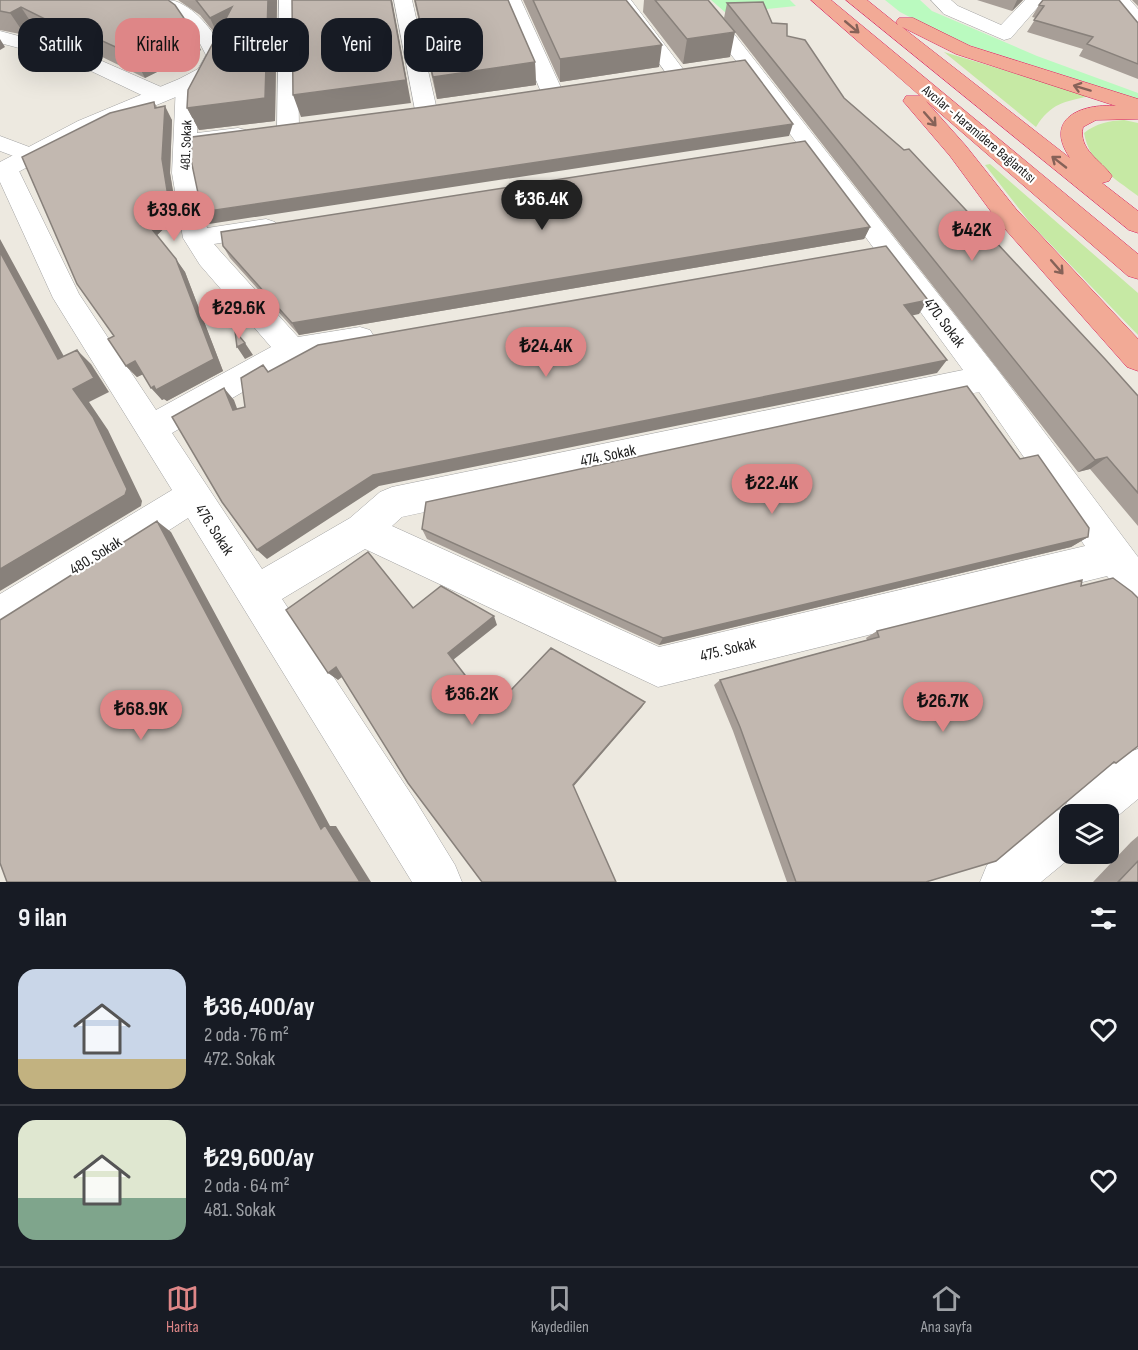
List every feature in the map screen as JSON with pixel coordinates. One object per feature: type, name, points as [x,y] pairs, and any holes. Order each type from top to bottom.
[{"type":"highway","name":"Avcılar - Haramidere Bağlantısı","points":[[820,0],[1138,269]]},
{"type":"highway","name":"Avcılar - Haramidere Bağlantısı","points":[[855,0],[1138,224]]},
{"type":"highway","points":[[873,0],[915,28],[963,50],[1136,108]]},
{"type":"highway","points":[[884,54],[896,76],[914,100],[958,151],[1007,215],[1138,359]]},
{"type":"highway","points":[[1136,108],[1081,116],[1071,125],[1069,138],[1076,153],[1138,208]]},
{"type":"street","points":[[9,160],[187,84],[206,73],[216,55],[208,38],[191,18],[161,0]]},
{"type":"street","points":[[288,0],[288,129]]},
{"type":"street","points":[[403,0],[426,110]]},
{"type":"street","points":[[512,0],[552,92]]},
{"type":"street","points":[[622,0],[676,73]]},
{"type":"street","points":[[940,0],[951,10],[1004,34],[1035,0]]},
{"type":"street","name":"470. Sokak","points":[[693,3],[734,65],[874,249],[986,378],[1114,558],[1138,586]]},
{"type":"street","points":[[0,37],[80,58],[160,95]]},
{"type":"street","points":[[653,76],[698,70]]},
{"type":"street","name":"481. Sokak","points":[[187,84],[187,141],[184,173],[196,238],[210,258],[291,350]]},
{"type":"street","points":[[529,95],[574,88]]},
{"type":"street","points":[[403,113],[449,107]]},
{"type":"street","points":[[187,141],[311,126]]},
{"type":"street","name":"476. Sokak","points":[[9,160],[66,298],[399,816],[438,882]]},
{"type":"street","points":[[196,238],[290,224]]},
{"type":"street","points":[[151,429],[291,350],[385,334]]},
{"type":"street","name":"474. Sokak","points":[[255,594],[363,530],[393,503],[986,378]]},
{"type":"street","name":"480. Sokak","points":[[0,616],[193,496]]},
{"type":"street","name":"475. Sokak","points":[[363,530],[658,667],[1114,558]]},
{"type":"street","points":[[1097,804],[1138,771]]},
{"type":"street","points":[[1004,882],[1059,837]]},
{"type":"green space","points":[[711,0],[790,0],[796,6],[726,13]]},
{"type":"green space","points":[[885,0],[920,0],[932,11],[1037,56],[1138,93],[1138,99],[956,41],[900,12]]},
{"type":"green space","points":[[944,52],[1090,96],[1053,108],[1036,127]]},
{"type":"green space","points":[[1124,120],[1138,123],[1138,196],[1097,162],[1091,154],[1084,133],[1103,123]]},
{"type":"green space","points":[[990,164],[1138,293],[1138,335],[1031,224],[985,165]]},
{"type":"building","points":[[0,0],[168,0],[175,5],[184,18],[115,18],[115,47],[103,41],[103,18],[43,18],[21,7],[10,13],[0,11]]},
{"type":"building","points":[[196,0],[268,0],[267,18],[226,18],[232,7],[210,18]]},
{"type":"building","points":[[292,0],[391,0],[406,80],[293,95],[293,72],[309,72],[309,18],[292,18]]},
{"type":"building","points":[[415,0],[508,0],[535,62],[483,70],[483,18],[419,18]]},
{"type":"building","points":[[533,0],[626,0],[662,45],[560,59]]},
{"type":"building","points":[[655,0],[708,0],[735,32],[687,39]]},
{"type":"building","points":[[1043,0],[1119,0],[1138,23],[1138,64],[1087,44],[1093,37],[1034,20],[1044,6],[1039,5]]},
{"type":"building","points":[[763,2],[772,23],[787,24],[787,36],[805,40],[844,98],[904,150],[909,149],[1138,396],[1138,493],[1107,457],[1095,460],[727,3]]},
{"type":"building","points":[[212,45],[212,72],[266,72],[265,98],[187,108],[188,90],[198,72],[200,72],[200,67]]},
{"type":"building","points":[[745,60],[793,124],[202,212],[191,160],[192,137],[424,107]]},
{"type":"building","points":[[432,72],[467,72],[433,77]]},
{"type":"building","points":[[154,102],[155,108],[165,106],[162,159],[171,215],[163,208],[147,223],[176,259],[214,359],[156,390],[154,386],[151,388],[135,361],[126,366],[108,339],[114,336],[77,284],[22,157],[110,113]]},
{"type":"building","points":[[805,141],[870,227],[292,323],[223,246],[221,232]]},
{"type":"building","points":[[886,246],[928,300],[904,305],[947,360],[373,475],[257,550],[222,502],[172,417],[224,388],[233,410],[245,407],[241,378],[263,365],[268,372],[318,345]]},
{"type":"building","points":[[0,252],[58,359],[77,350],[94,378],[73,389],[93,417],[127,489],[125,495],[0,569]]},
{"type":"building","points":[[235,331],[245,343],[237,347]]},
{"type":"building","points":[[967,386],[1020,459],[1038,455],[1089,528],[1088,537],[663,638],[422,529],[426,502]]},
{"type":"building","points":[[157,521],[321,829],[325,825],[360,882],[7,882],[0,863],[0,620]]},
{"type":"building","points":[[368,552],[413,608],[441,586],[494,616],[448,653],[492,710],[551,648],[645,702],[573,785],[616,882],[482,882],[408,783],[336,667],[328,673],[286,610]]},
{"type":"building","points":[[1113,578],[1138,598],[1138,746],[1116,763],[1114,762],[1064,804],[1059,804],[1059,808],[996,861],[926,882],[796,882],[740,727],[720,680],[879,637],[877,631],[1082,580],[1081,586]]},
{"type":"building","points":[[1138,861],[1138,882],[1118,882]]}]
